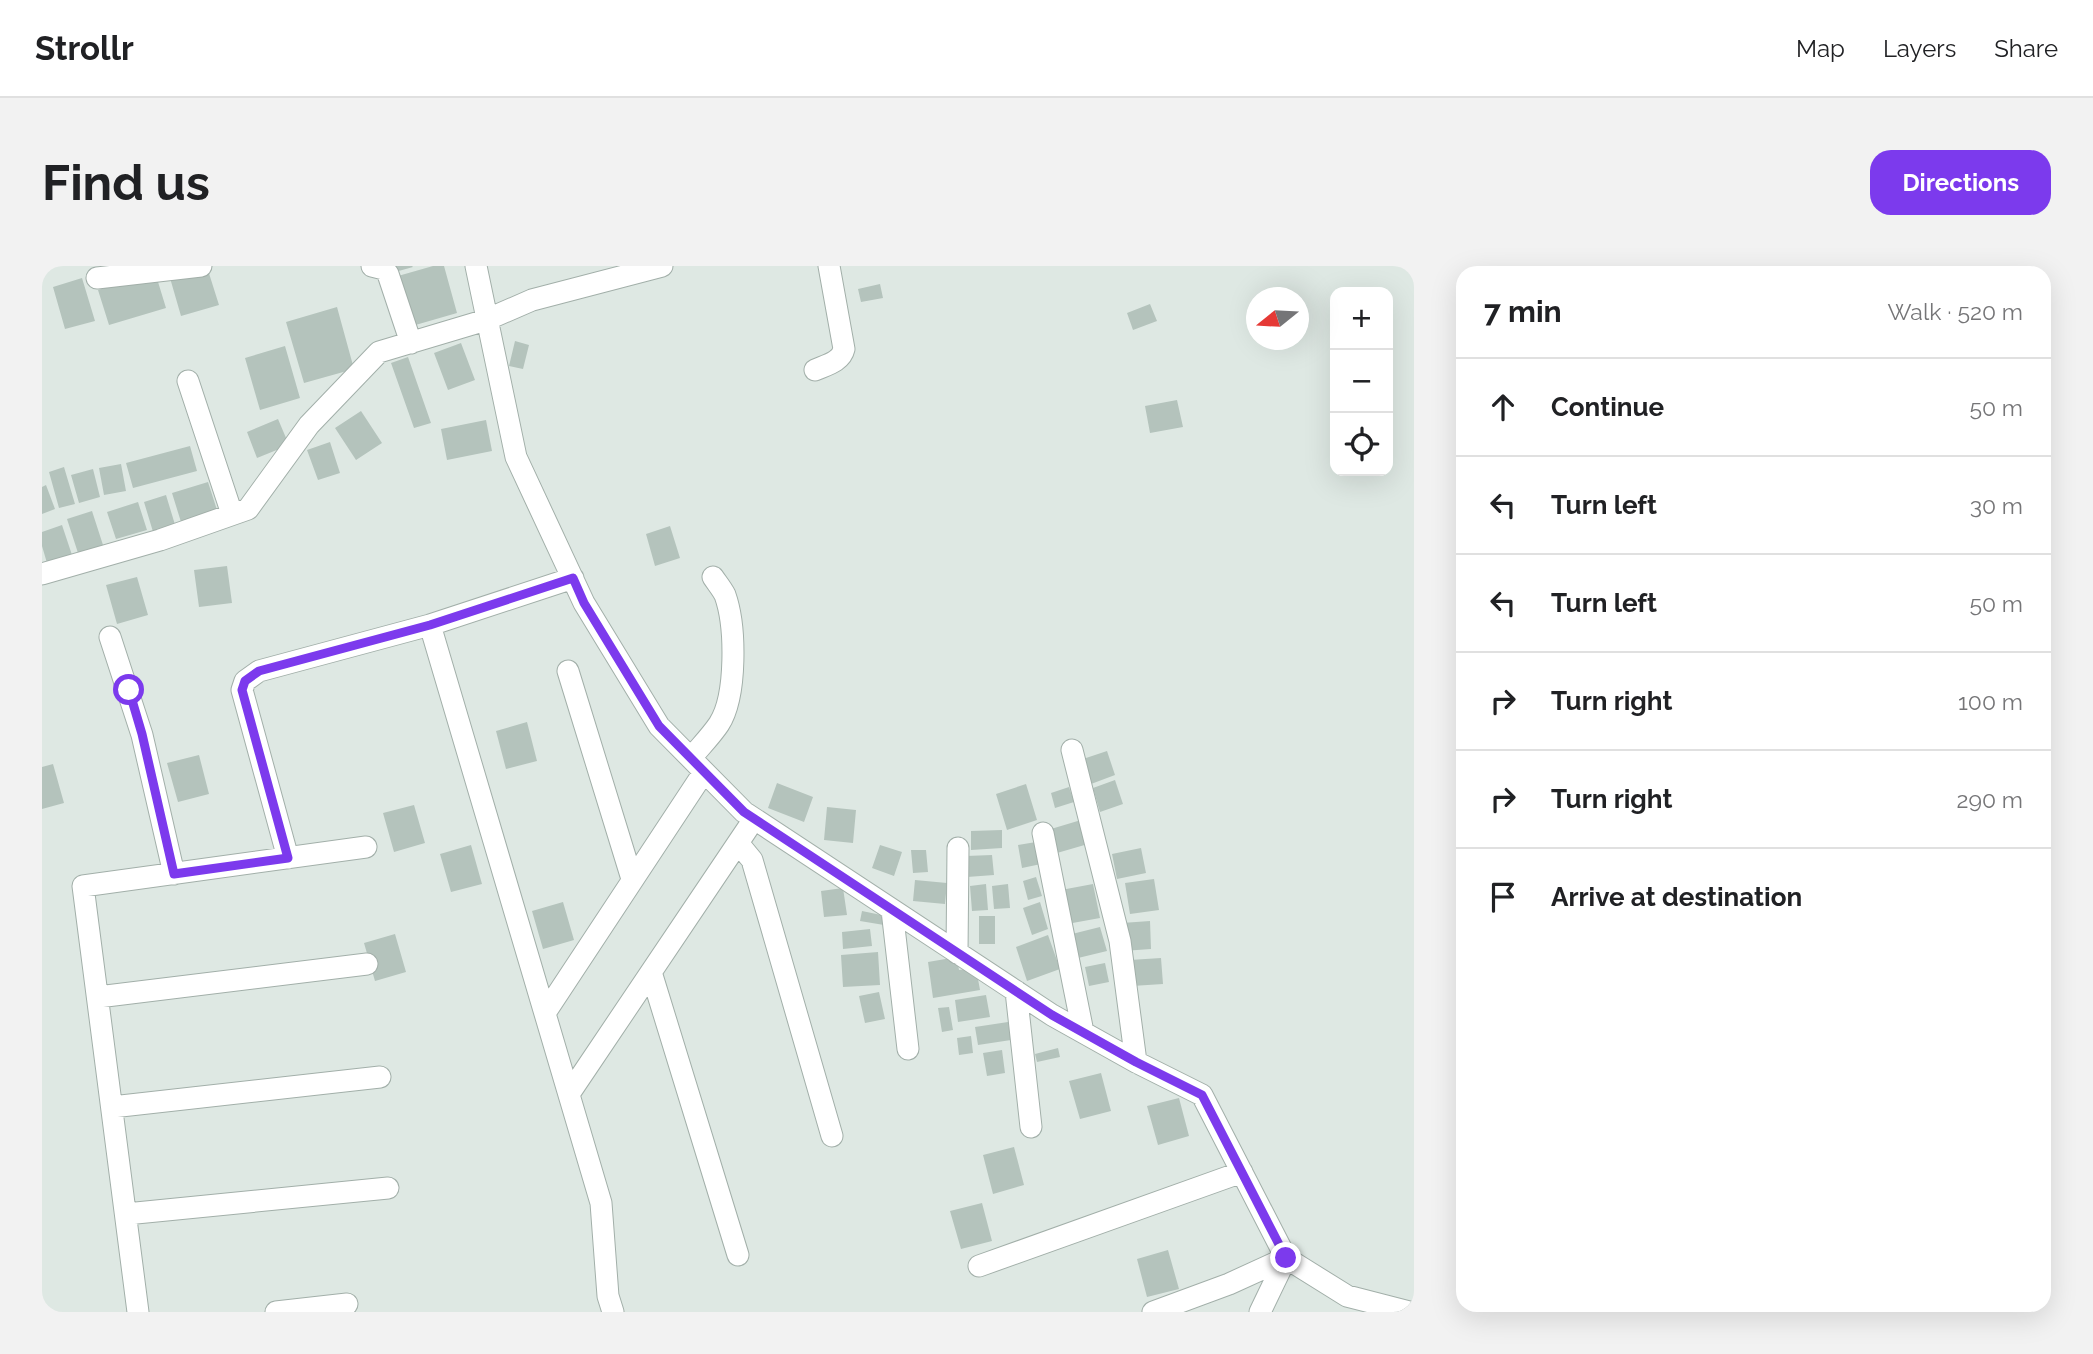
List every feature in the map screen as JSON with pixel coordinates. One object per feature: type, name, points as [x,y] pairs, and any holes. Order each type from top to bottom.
[{"type":"street","points":[[97,278],[201,266]]},
{"type":"street","points":[[372,266],[384,269],[388,274],[411,343]]},
{"type":"street","points":[[476,266],[516,457],[584,603],[659,726],[754,819],[1016,991],[1136,1062],[1202,1095],[1286,1258],[1347,1296],[1409,1312]]},
{"type":"street","points":[[42,574],[160,540],[247,509],[309,425],[379,352],[486,320],[601,274],[662,266]]},
{"type":"street","points":[[815,370],[839,360],[844,349],[829,266]]},
{"type":"street","points":[[188,382],[232,514]]},
{"type":"street","points":[[545,1013],[632,880],[720,723],[730,692],[732,632],[724,594],[713,577]]},
{"type":"street","points":[[288,858],[242,690],[245,681],[259,671],[430,625],[573,578]]},
{"type":"street","points":[[430,625],[604,1215],[608,1296],[613,1312]]},
{"type":"street","points":[[110,636],[142,734],[174,874]]},
{"type":"street","points":[[568,671],[632,880]]},
{"type":"street","points":[[1072,750],[1120,941],[1136,1062]]},
{"type":"street","points":[[569,1094],[754,819]]},
{"type":"street","points":[[1043,833],[1083,1032]]},
{"type":"street","points":[[738,843],[752,860],[832,1136]]},
{"type":"street","points":[[138,1312],[83,886],[366,847]]},
{"type":"street","points":[[957,953],[958,848]]},
{"type":"street","points":[[892,910],[908,1049]]},
{"type":"street","points":[[98,997],[367,964]]},
{"type":"street","points":[[651,972],[738,1255]]},
{"type":"street","points":[[1016,991],[1031,1127]]},
{"type":"street","points":[[112,1107],[380,1077]]},
{"type":"street","points":[[979,1266],[1242,1172]]},
{"type":"street","points":[[126,1214],[388,1188]]},
{"type":"street","points":[[1153,1312],[1229,1284],[1286,1258]]},
{"type":"street","points":[[1260,1312],[1286,1258]]},
{"type":"street","points":[[276,1312],[347,1304]]},
{"type":"building","points":[[394,266],[412,266],[413,267],[395,272]]},
{"type":"building","points":[[433,266],[444,266],[457,313],[412,326],[398,276]]},
{"type":"building","points":[[207,267],[219,305],[181,316],[170,278]]},
{"type":"building","points":[[155,272],[166,308],[109,325],[98,290]]},
{"type":"building","points":[[82,278],[95,321],[65,329],[53,287]]},
{"type":"building","points":[[880,284],[883,298],[861,302],[858,289]]},
{"type":"building","points":[[1150,304],[1157,321],[1133,330],[1127,313]]},
{"type":"building","points":[[337,307],[354,369],[304,383],[286,322]]},
{"type":"building","points":[[515,341],[529,345],[523,369],[509,366]]},
{"type":"building","points":[[461,343],[475,380],[448,390],[434,353]]},
{"type":"building","points":[[285,346],[300,398],[260,410],[245,358]]},
{"type":"building","points":[[408,357],[431,423],[414,428],[391,363]]},
{"type":"building","points":[[1177,400],[1183,427],[1150,433],[1145,406]]},
{"type":"building","points":[[361,411],[382,443],[356,460],[335,428]]},
{"type":"building","points":[[278,419],[289,445],[257,458],[247,432]]},
{"type":"building","points":[[486,420],[492,451],[447,460],[441,429]]},
{"type":"building","points":[[330,442],[340,473],[318,480],[307,450]]},
{"type":"building","points":[[190,446],[197,471],[133,488],[126,463]]},
{"type":"building","points":[[121,464],[126,491],[104,495],[99,468]]},
{"type":"building","points":[[64,467],[75,504],[59,508],[49,472]]},
{"type":"building","points":[[93,469],[100,497],[79,503],[71,475]]},
{"type":"building","points":[[208,482],[217,510],[181,522],[172,493]]},
{"type":"building","points":[[46,485],[55,509],[42,514],[42,487]]},
{"type":"building","points":[[166,495],[176,528],[154,535],[144,502]]},
{"type":"building","points":[[138,502],[147,530],[116,539],[107,512]]},
{"type":"building","points":[[92,511],[103,545],[78,553],[67,519]]},
{"type":"building","points":[[62,525],[72,555],[47,563],[42,546],[42,532]]},
{"type":"building","points":[[670,526],[680,558],[655,566],[646,534]]},
{"type":"building","points":[[227,566],[232,603],[199,607],[194,570]]},
{"type":"building","points":[[137,577],[148,615],[117,624],[106,585]]},
{"type":"building","points":[[527,722],[537,761],[506,769],[496,731]]},
{"type":"building","points":[[1107,751],[1115,775],[1091,784],[1083,759]]},
{"type":"building","points":[[199,755],[209,794],[178,802],[167,763]]},
{"type":"building","points":[[53,764],[64,803],[42,809],[42,767]]},
{"type":"building","points":[[1115,780],[1123,804],[1100,812],[1093,788]]},
{"type":"building","points":[[777,783],[813,797],[804,822],[768,808]]},
{"type":"building","points":[[1026,784],[1037,820],[1007,830],[996,794]]},
{"type":"building","points":[[1069,787],[1074,802],[1055,808],[1051,793]]},
{"type":"building","points":[[414,805],[425,843],[394,852],[383,813]]},
{"type":"building","points":[[827,807],[856,810],[853,843],[824,840]]},
{"type":"building","points":[[1081,820],[1088,844],[1057,853],[1051,829]]},
{"type":"building","points":[[1002,830],[1002,848],[971,850],[971,831]]},
{"type":"building","points":[[1036,842],[1041,864],[1022,868],[1018,845]]},
{"type":"building","points":[[471,845],[482,884],[451,892],[440,854]]},
{"type":"building","points":[[880,845],[902,852],[894,876],[872,868]]},
{"type":"building","points":[[1141,848],[1146,873],[1117,879],[1112,854]]},
{"type":"building","points":[[911,850],[926,850],[928,872],[913,873]]},
{"type":"building","points":[[992,855],[994,875],[967,877],[966,856]]},
{"type":"building","points":[[1036,877],[1042,896],[1028,900],[1023,881]]},
{"type":"building","points":[[1154,879],[1159,910],[1130,914],[1125,883]]},
{"type":"building","points":[[915,880],[947,883],[945,904],[913,901]]},
{"type":"building","points":[[986,884],[988,910],[972,911],[970,886]]},
{"type":"building","points":[[1008,884],[1010,908],[994,909],[992,886]]},
{"type":"building","points":[[1093,884],[1100,918],[1067,924],[1061,890]]},
{"type":"building","points":[[843,888],[847,915],[824,917],[821,891]]},
{"type":"building","points":[[563,902],[574,940],[543,949],[532,911]]},
{"type":"building","points":[[1040,902],[1048,929],[1032,935],[1023,908]]},
{"type":"building","points":[[862,911],[886,916],[884,925],[860,921]]},
{"type":"building","points":[[979,916],[995,916],[995,944],[979,944]]},
{"type":"building","points":[[1150,921],[1151,949],[1123,951],[1122,923]]},
{"type":"building","points":[[1100,927],[1107,951],[1078,958],[1072,934]]},
{"type":"building","points":[[870,929],[872,946],[843,949],[842,932]]},
{"type":"building","points":[[395,934],[406,972],[375,981],[364,943]]},
{"type":"building","points":[[1048,935],[1060,969],[1027,981],[1016,947]]},
{"type":"building","points":[[878,952],[880,985],[843,987],[841,955]]},
{"type":"building","points":[[957,957],[959,970],[976,968],[980,990],[933,998],[928,962]]},
{"type":"building","points":[[1161,958],[1163,984],[1132,986],[1130,960]]},
{"type":"building","points":[[1105,963],[1109,982],[1089,986],[1085,967]]},
{"type":"building","points":[[879,992],[885,1019],[865,1023],[859,996]]},
{"type":"building","points":[[986,995],[990,1017],[958,1022],[955,1000]]},
{"type":"building","points":[[949,1007],[953,1030],[942,1032],[938,1008]]},
{"type":"building","points":[[1008,1022],[1011,1040],[978,1045],[975,1027]]},
{"type":"building","points":[[971,1036],[973,1053],[959,1055],[957,1038]]},
{"type":"building","points":[[1058,1048],[1060,1057],[1037,1062],[1035,1054]]},
{"type":"building","points":[[1002,1050],[1005,1073],[987,1076],[983,1053]]},
{"type":"building","points":[[1101,1073],[1111,1111],[1080,1119],[1069,1081]]},
{"type":"building","points":[[1179,1098],[1189,1136],[1158,1145],[1147,1106]]},
{"type":"building","points":[[1014,1147],[1024,1185],[993,1194],[983,1155]]},
{"type":"building","points":[[982,1203],[992,1241],[961,1249],[950,1211]]},
{"type":"building","points":[[1168,1250],[1179,1289],[1147,1297],[1137,1259]]},
{"type":"route","points":[[129,690],[142,734],[174,874],[288,858],[242,690],[251,675],[430,625],[573,578],[584,603],[659,726],[744,812],[1052,1015],[1202,1095],[1286,1258]]}]
